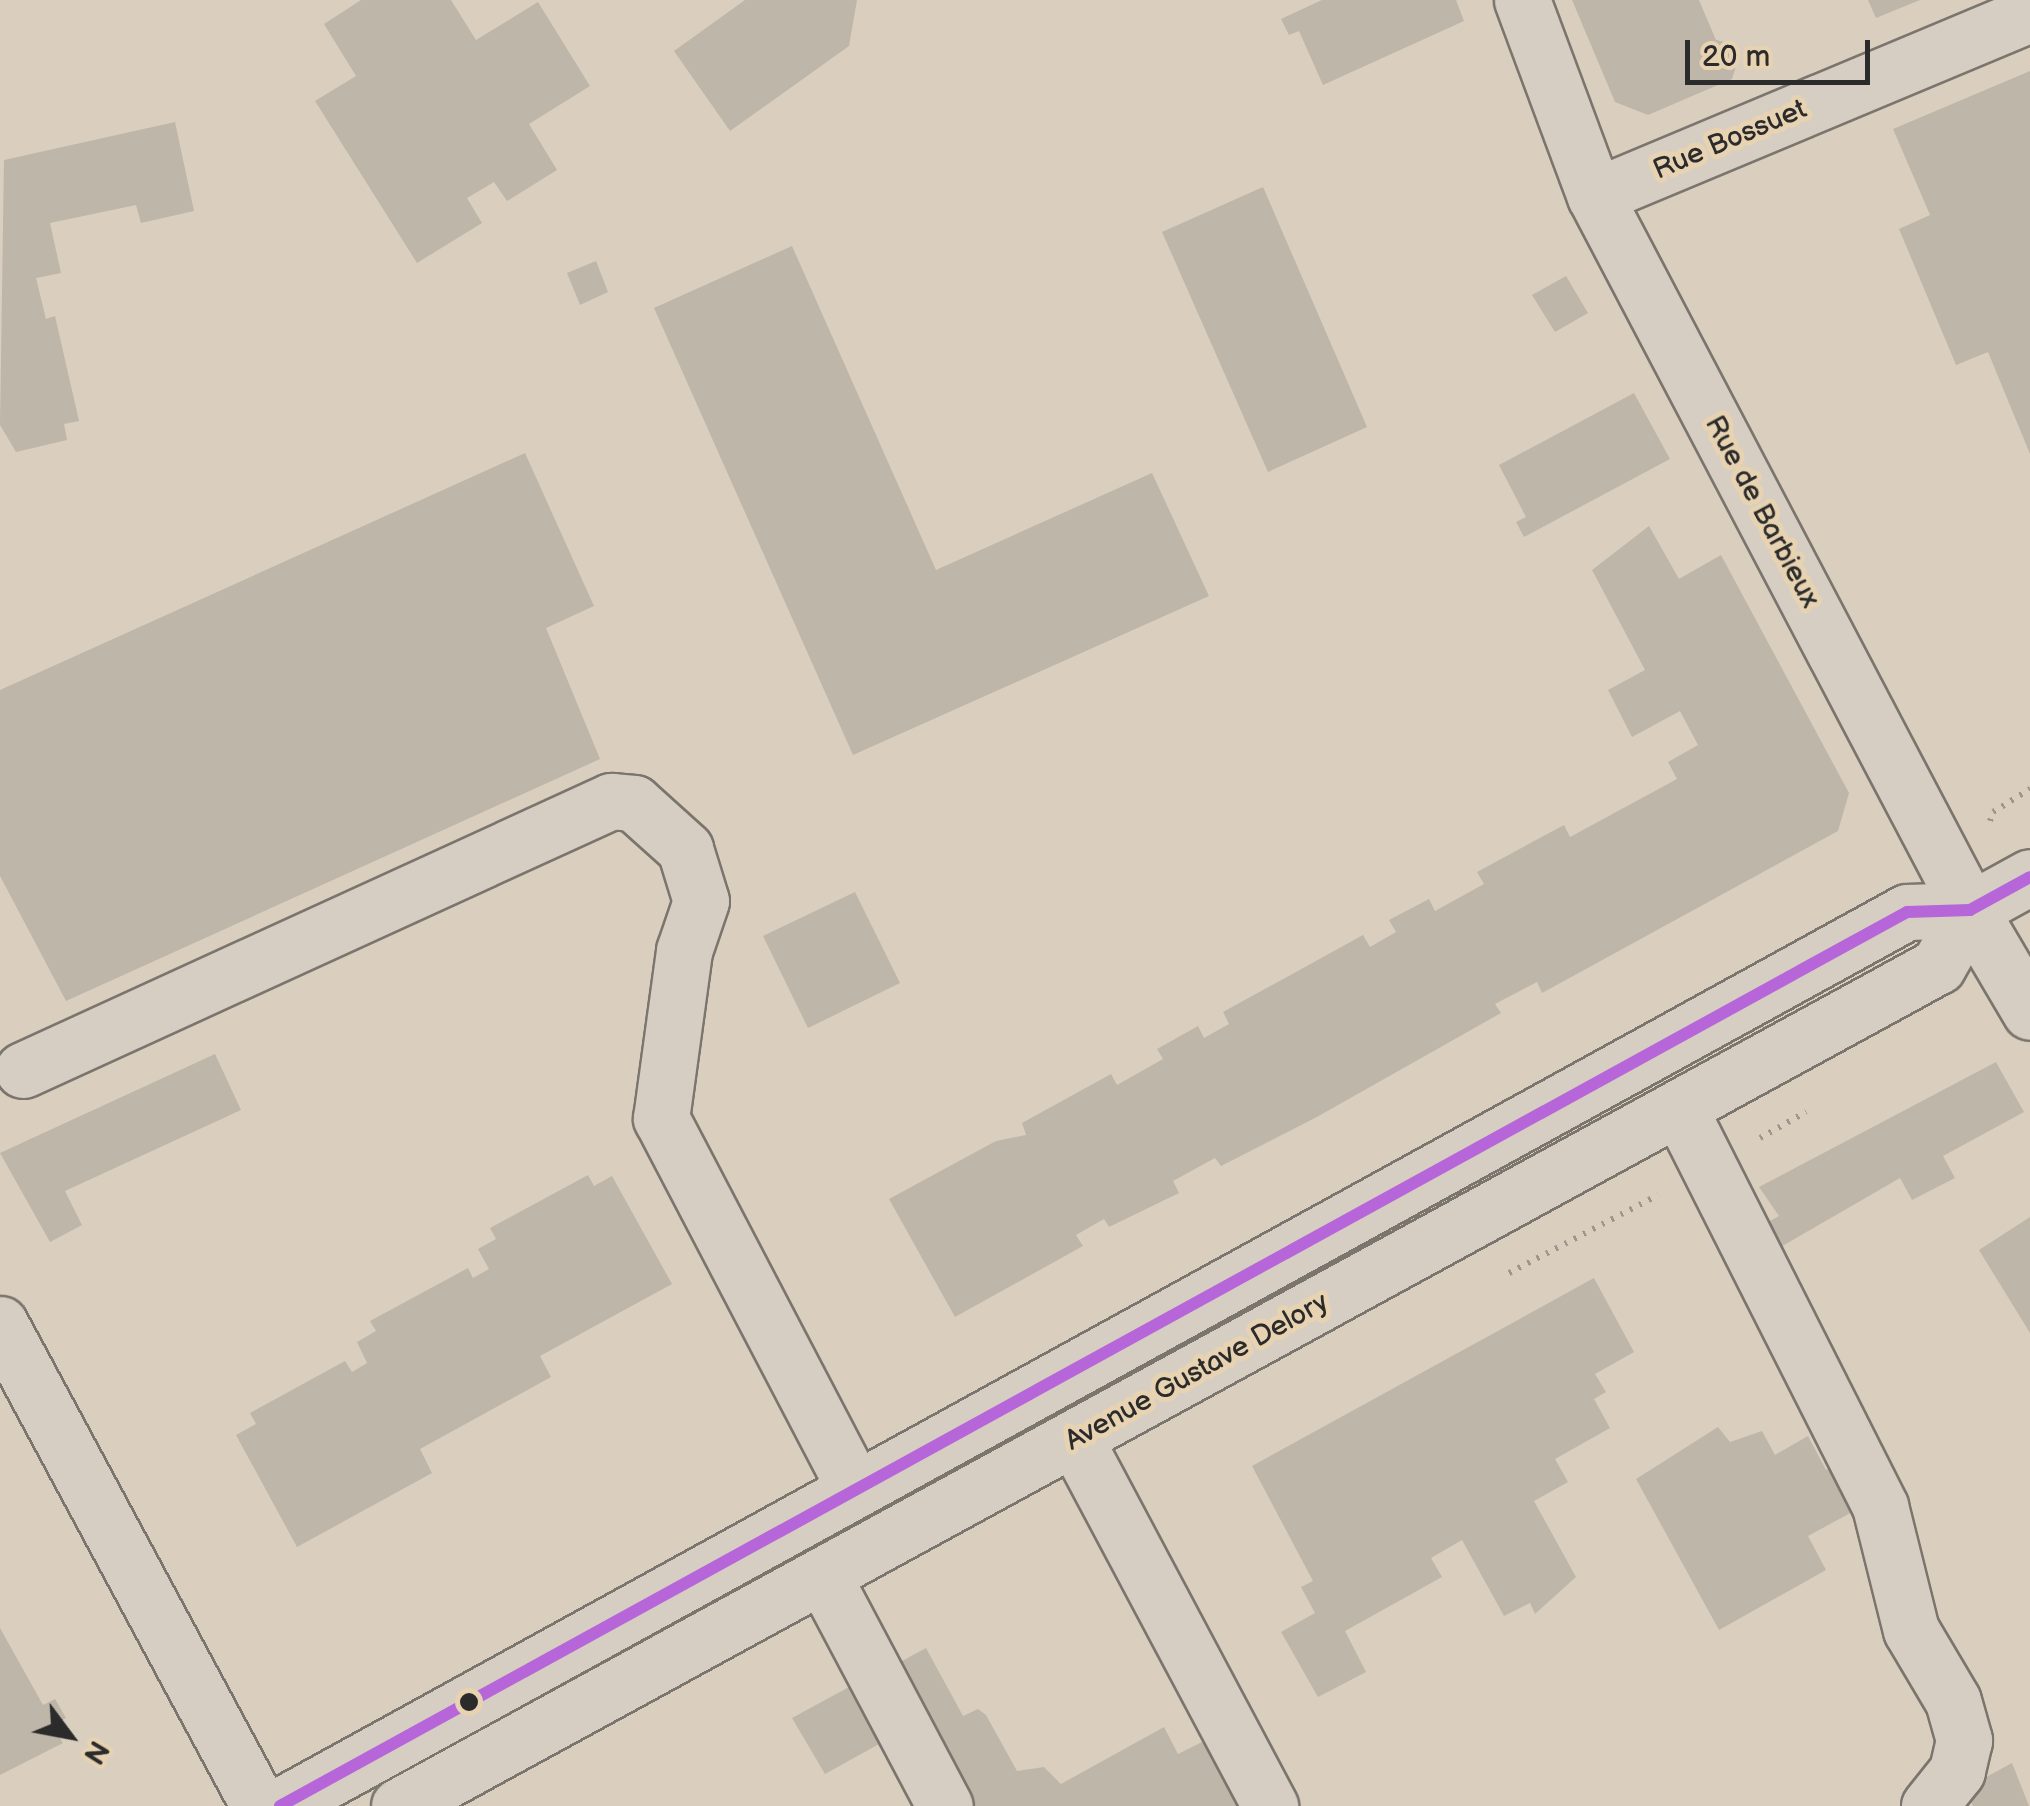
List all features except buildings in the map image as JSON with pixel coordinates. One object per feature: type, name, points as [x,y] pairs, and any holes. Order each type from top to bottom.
[{"type":"main road","name":"Rue de Barbieux","points":[[1522,0],[1596,196],[1970,910],[2030,1012]]},
{"type":"main road","name":"Rue Bossuet","points":[[1596,196],[2030,14]]},
{"type":"main road","points":[[23,1070],[611,801],[634,803],[685,848],[701,901],[684,951],[661,1118],[854,1488]]},
{"type":"main road","points":[[280,1806],[1907,912],[1970,910],[2030,877]]},
{"type":"main road","name":"Avenue Gustave Delory","points":[[400,1806],[1938,966],[1970,910]]},
{"type":"main road","points":[[1679,1108],[1880,1506],[1910,1630],[1953,1701],[1964,1740],[1957,1771],[1929,1806]]},
{"type":"main road","points":[[0,1324],[259,1806]]},
{"type":"main road","points":[[1075,1439],[1270,1806]]},
{"type":"main road","points":[[822,1576],[945,1806]]},
{"type":"transit line","points":[[280,1806],[1907,912],[1970,910],[2030,877]]}]
